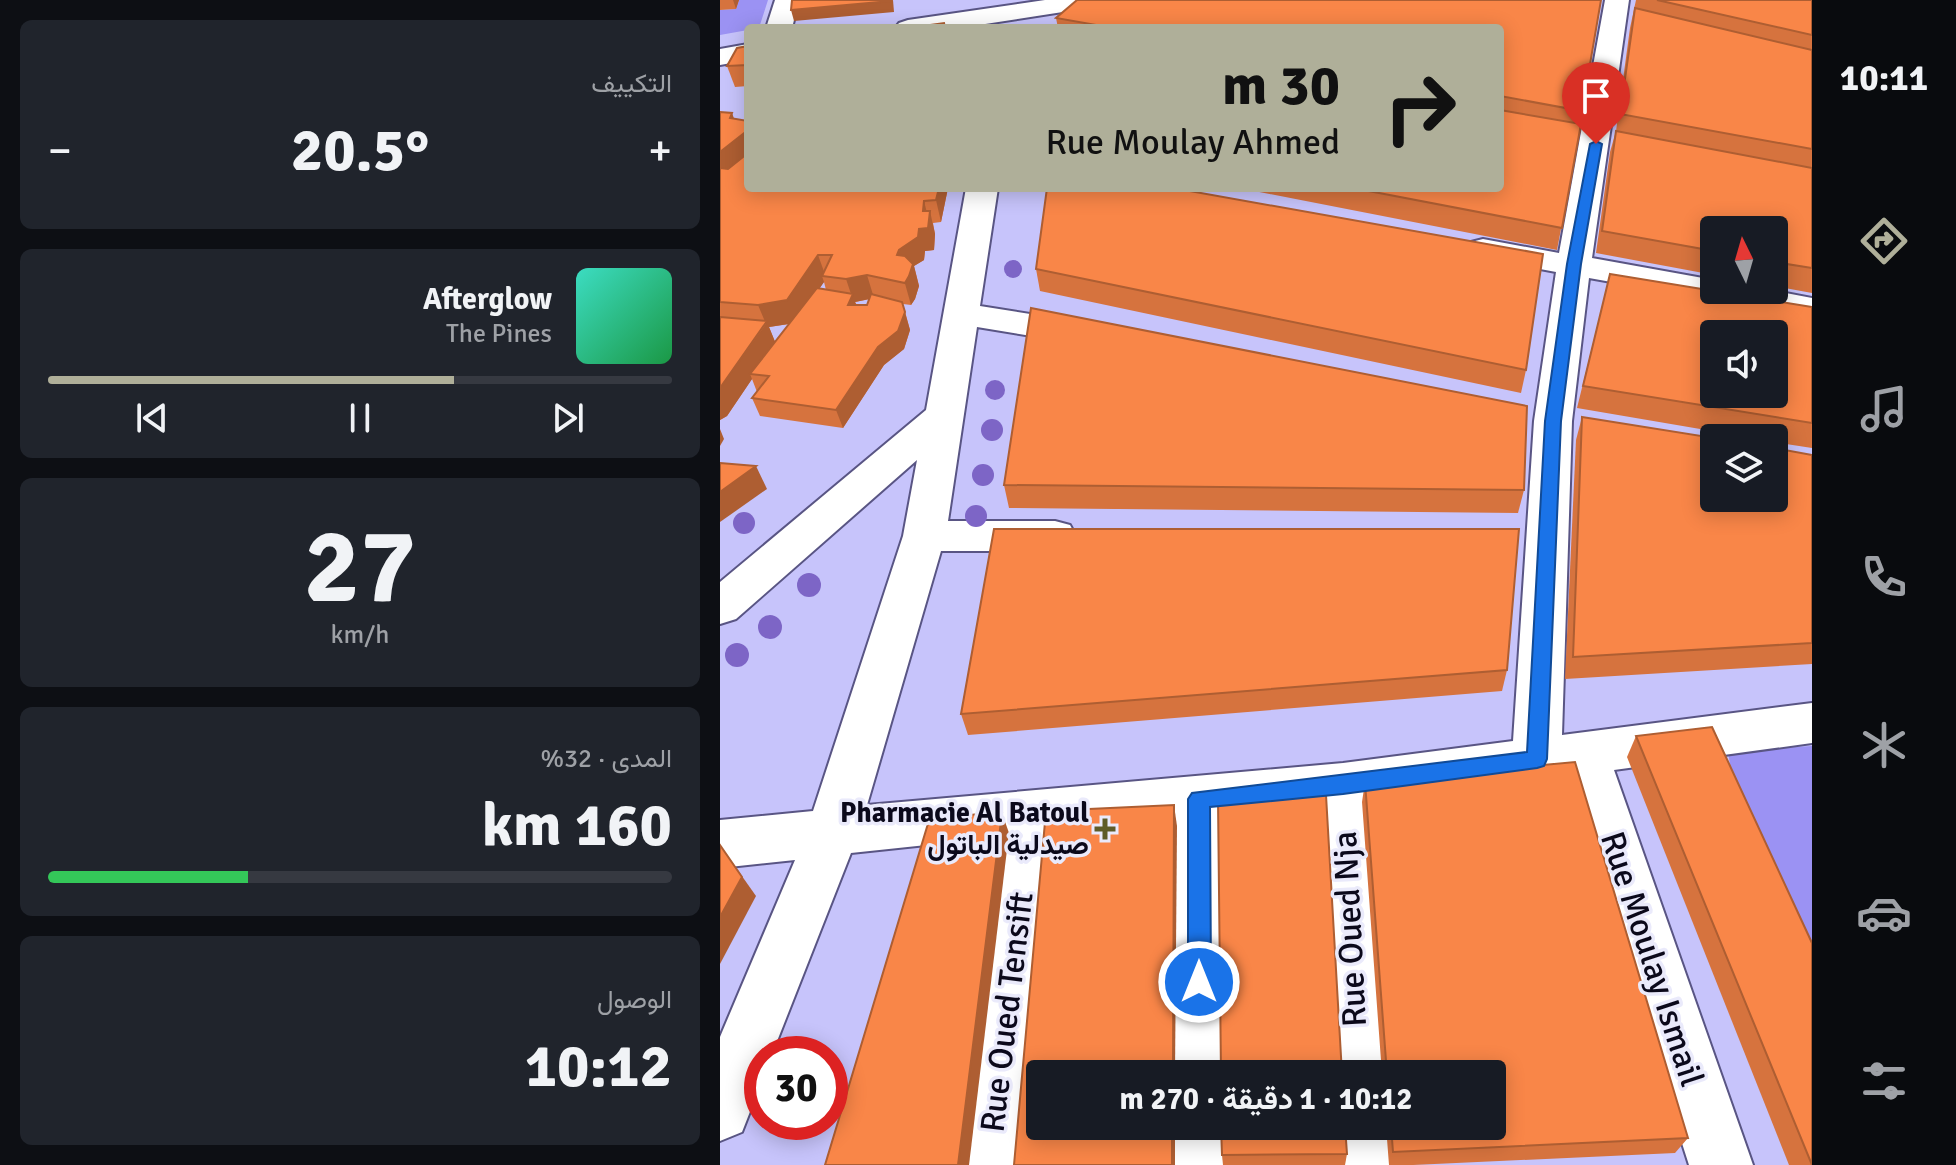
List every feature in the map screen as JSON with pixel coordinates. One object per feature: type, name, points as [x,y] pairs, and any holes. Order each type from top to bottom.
[{"type":"street","points":[[780,24],[787,0]]},
{"type":"street","points":[[937,24],[1095,0]]},
{"type":"street","name":"Rue Moulay Ismail","points":[[1614,15],[1597,145],[1574,264],[1553,421],[1529,538],[1560,757],[1721,1165]]},
{"type":"street","points":[[720,57],[744,53]]},
{"type":"street","points":[[720,1110],[832,834],[924,536],[981,192]]},
{"type":"street","points":[[1451,244],[1812,308]]},
{"type":"street","points":[[963,314],[1127,341]]},
{"type":"street","points":[[720,607],[942,417]]},
{"type":"street","points":[[924,536],[1099,536]]},
{"type":"street","points":[[720,844],[1031,811],[1343,785],[1812,723]]},
{"type":"street","name":"Rue Oued Nja","points":[[1343,785],[1357,1060]]},
{"type":"street","points":[[1199,799],[1200,1060]]},
{"type":"street","name":"Rue Oued Tensift","points":[[989,1165],[1031,811]]},
{"type":"street","points":[[1200,1140],[1200,1165]]},
{"type":"street","points":[[1362,1140],[1363,1165]]},
{"type":"shaded area","points":[[739,0],[768,0],[760,24],[744,24],[744,31],[720,35],[720,10],[736,9]]},
{"type":"shaded area","points":[[1812,746],[1812,962],[1733,786],[1728,751]]},
{"type":"building","points":[[792,0],[891,0],[891,1],[791,10]]},
{"type":"building","points":[[1077,0],[1601,0],[1582,111],[1504,97],[1504,24],[1090,24],[1056,18]]},
{"type":"building","points":[[1657,0],[1812,0],[1812,35]]},
{"type":"building","points":[[1635,8],[1812,50],[1812,149],[1620,114]]},
{"type":"building","points":[[744,47],[744,65],[727,66],[737,48]]},
{"type":"building","points":[[1504,111],[1581,124],[1562,228],[1374,192],[1504,192]]},
{"type":"building","points":[[720,112],[732,113],[730,118],[744,120],[744,133],[720,152]]},
{"type":"building","points":[[1616,131],[1812,168],[1812,268],[1788,264],[1788,216],[1700,216],[1700,248],[1602,231]]},
{"type":"building","points":[[744,156],[744,192],[938,192],[936,200],[924,201],[923,211],[930,211],[928,228],[919,229],[918,237],[899,250],[897,255],[905,256],[913,264],[905,283],[867,275],[846,279],[822,276],[832,255],[818,255],[787,300],[758,305],[720,302],[720,168],[728,169]]},
{"type":"building","points":[[1046,192],[1195,192],[1543,254],[1526,370],[1036,269]]},
{"type":"building","points":[[1610,274],[1700,289],[1700,304],[1788,303],[1812,307],[1812,423],[1719,408],[1788,408],[1788,320],[1700,320],[1700,405],[1583,386]]},
{"type":"building","points":[[817,288],[853,294],[848,305],[867,305],[871,294],[902,302],[905,312],[898,331],[878,347],[836,410],[752,398],[769,376],[750,374]]},
{"type":"building","points":[[1031,308],[1527,406],[1524,490],[1004,485]]},
{"type":"building","points":[[720,317],[767,321],[720,388]]},
{"type":"building","points":[[1582,417],[1700,436],[1700,512],[1788,512],[1788,451],[1812,455],[1812,643],[1573,657]]},
{"type":"building","points":[[720,463],[756,466],[720,492]]},
{"type":"building","points":[[994,529],[1519,529],[1507,670],[961,714]]},
{"type":"building","points":[[1712,727],[1812,943],[1812,1165],[1636,736]]},
{"type":"building","points":[[1575,762],[1688,1138],[1393,1152],[1392,1140],[1506,1140],[1506,1060],[1386,1060],[1365,782]]},
{"type":"building","points":[[1326,795],[1341,1060],[1221,1060],[1218,800]]},
{"type":"building","points":[[1174,805],[1173,1060],[1026,1060],[1026,1140],[1172,1140],[1172,1165],[1014,1165],[1046,811]]},
{"type":"building","points":[[1002,813],[958,1165],[825,1165],[833,1140],[848,1140],[848,1089],[930,817]]},
{"type":"building","points":[[720,845],[742,877],[720,917]]},
{"type":"building","points":[[1221,1140],[1346,1140],[1347,1154],[1222,1155]]},
{"type":"place","name":"Pharmacie Al Batoul صيدلية الباتول","points":[[1105,829]]},
{"type":"route","points":[[1199,982],[1199,799],[1343,785],[1537,759],[1545,538],[1553,421],[1574,264],[1596,144]]}]
